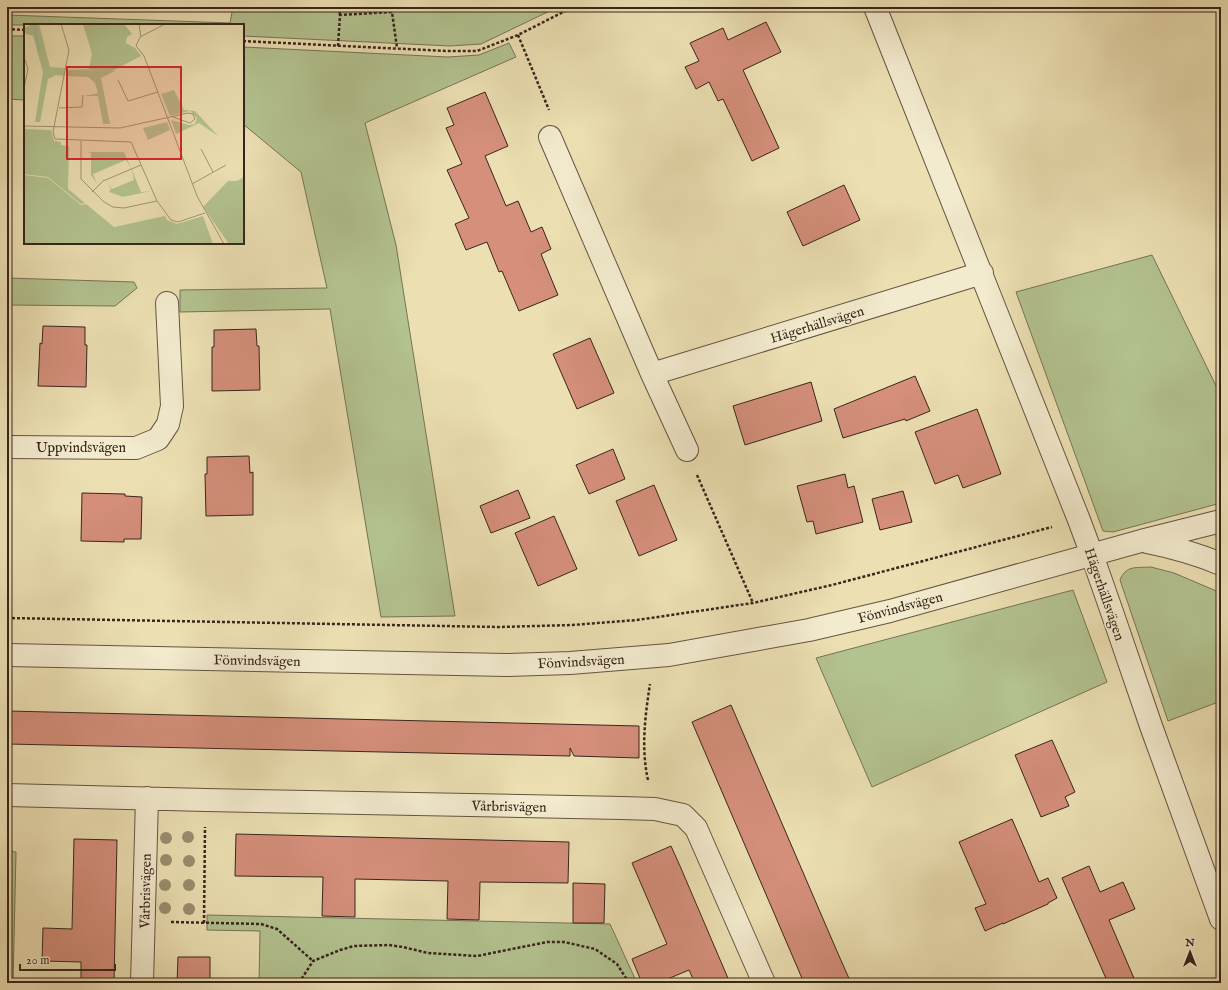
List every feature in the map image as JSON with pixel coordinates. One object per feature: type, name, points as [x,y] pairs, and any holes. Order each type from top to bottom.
[{"type":"street","name":"Hägerhällsvägen","points":[[875,7],[1079,520],[1151,726],[1221,919]]},
{"type":"street","points":[[550,137],[652,374],[687,450]]},
{"type":"street","name":"Hägerhällsvägen","points":[[652,374],[982,273]]},
{"type":"street","name":"Uppvindsvägen","points":[[7,447],[136,448],[158,439],[168,424],[172,406],[167,303]]},
{"type":"street","name":"Fönvindsvägen","points":[[7,655],[493,664],[570,664],[669,655],[809,630],[890,611],[1142,541],[1221,521]]},
{"type":"street","name":"Fönvindsvägen","points":[[1142,541],[1172,547],[1221,564]]},
{"type":"street","name":"Vårbrisvägen","points":[[7,795],[655,809],[683,815],[696,828],[764,983]]},
{"type":"street","name":"Vårbrisvägen","points":[[142,983],[147,798]]},
{"type":"path","points":[[338,7],[340,15],[338,46]]},
{"type":"path","points":[[391,7],[397,48]]},
{"type":"path","points":[[244,41],[446,51],[477,50],[518,35],[573,7]]},
{"type":"path","points":[[340,15],[392,12]]},
{"type":"path","points":[[7,29],[24,30]]},
{"type":"path","points":[[518,35],[554,121],[550,137]]},
{"type":"path","points":[[687,450],[753,603]]},
{"type":"path","points":[[7,618],[499,627],[572,625],[637,620],[753,603],[832,585],[1079,520]]},
{"type":"path","points":[[650,681],[645,719],[644,756],[655,809]]},
{"type":"path","points":[[204,923],[206,800]]},
{"type":"path","points":[[144,920],[261,924],[277,929],[313,961]]},
{"type":"path","points":[[300,983],[313,961],[354,946],[389,945],[428,953],[477,956],[547,942],[564,942],[594,949],[617,964],[629,983]]},
{"type":"green space","points":[[233,7],[558,7],[481,44],[450,46],[244,36],[244,24],[7,25],[7,15],[230,23]]},
{"type":"green space","points":[[7,36],[24,36],[24,100],[7,99]]},
{"type":"green space","points":[[509,43],[516,57],[365,123],[396,245],[455,616],[381,617],[330,309],[180,312],[180,290],[327,288],[301,172],[244,125],[244,47],[448,57],[479,55]]},
{"type":"green space","points":[[1152,255],[1221,396],[1221,503],[1113,532],[1103,531],[1016,292]]},
{"type":"green space","points":[[7,278],[134,282],[137,288],[115,306],[7,305]]},
{"type":"green space","points":[[1151,567],[1174,573],[1221,593],[1221,701],[1168,721],[1120,580],[1125,572],[1132,568]]},
{"type":"green space","points":[[1073,590],[1107,682],[872,787],[816,658]]},
{"type":"green space","points":[[7,851],[16,852],[13,983],[7,983]]},
{"type":"green space","points":[[207,915],[610,924],[637,983],[259,983],[260,931],[207,930]]},
{"type":"building","points":[[766,22],[781,52],[743,70],[779,148],[752,161],[723,99],[718,101],[709,82],[696,89],[685,67],[699,61],[690,43],[723,28],[728,40]]},
{"type":"building","points":[[485,92],[508,146],[485,156],[506,206],[518,201],[531,232],[542,227],[551,249],[541,254],[558,295],[519,311],[502,271],[499,272],[487,242],[466,250],[455,224],[469,218],[447,170],[462,164],[446,128],[454,125],[447,108]]},
{"type":"building","points":[[844,185],[860,220],[803,246],[787,212]]},
{"type":"building","points":[[43,326],[85,327],[85,345],[87,345],[86,387],[38,386],[40,343],[42,344]]},
{"type":"building","points":[[256,329],[257,346],[259,346],[260,390],[212,391],[212,347],[214,347],[214,330]]},
{"type":"building","points":[[590,338],[614,393],[577,409],[553,354]]},
{"type":"building","points":[[915,376],[930,411],[906,421],[905,419],[843,438],[834,409]]},
{"type":"building","points":[[811,382],[822,421],[745,445],[733,406]]},
{"type":"building","points":[[977,409],[1001,474],[963,488],[958,475],[935,484],[915,432]]},
{"type":"building","points":[[613,449],[625,479],[589,494],[576,465]]},
{"type":"building","points":[[249,456],[250,473],[253,472],[253,515],[206,516],[205,474],[207,474],[207,457]]},
{"type":"building","points":[[845,474],[848,488],[854,486],[863,522],[816,534],[813,521],[807,522],[797,486]]},
{"type":"building","points":[[654,485],[677,540],[639,556],[616,501]]},
{"type":"building","points":[[518,490],[530,518],[491,533],[480,506]]},
{"type":"building","points":[[903,491],[912,522],[880,530],[872,499]]},
{"type":"building","points":[[82,493],[125,494],[125,496],[142,497],[141,539],[124,539],[124,542],[81,541]]},
{"type":"building","points":[[554,516],[577,569],[538,586],[515,533]]},
{"type":"building","points":[[731,705],[851,983],[804,983],[692,722]]},
{"type":"building","points":[[7,711],[639,726],[639,758],[574,756],[570,748],[570,756],[7,744]]},
{"type":"building","points":[[1052,740],[1075,792],[1065,797],[1069,806],[1041,817],[1015,755]]},
{"type":"building","points":[[1012,819],[1039,882],[1048,878],[1057,898],[1048,904],[985,931],[975,908],[986,904],[959,842]]},
{"type":"building","points":[[236,834],[569,842],[568,883],[480,882],[479,920],[447,919],[448,881],[355,879],[355,917],[322,916],[323,877],[235,876]]},
{"type":"building","points":[[74,839],[117,840],[114,983],[81,983],[81,962],[42,961],[43,928],[72,929]]},
{"type":"building","points":[[671,846],[730,983],[695,983],[689,970],[658,983],[642,983],[632,959],[667,944],[632,863]]},
{"type":"building","points":[[1089,866],[1100,892],[1123,882],[1135,909],[1109,920],[1136,983],[1108,983],[1062,878]]},
{"type":"building","points":[[573,883],[605,884],[604,923],[573,923]]},
{"type":"building","points":[[178,957],[210,957],[210,983],[177,983]]}]
